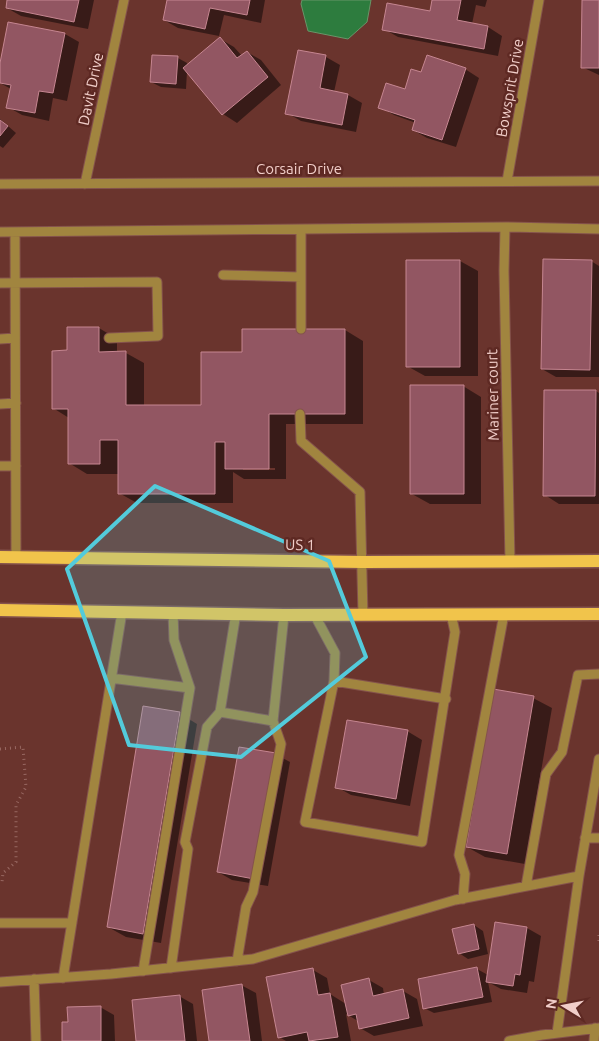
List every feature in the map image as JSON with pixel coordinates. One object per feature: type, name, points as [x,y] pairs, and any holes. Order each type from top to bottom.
[{"type":"main road","name":"US 1","points":[[0,557],[362,562],[599,562]]},
{"type":"main road","points":[[0,610],[284,615],[599,614]]},
{"type":"street","name":"Davit Drive","points":[[85,184],[124,0]]},
{"type":"street","name":"Bowsprit Drive","points":[[508,181],[539,0]]},
{"type":"street","name":"Corsair Drive","points":[[0,184],[599,181]]},
{"type":"street","points":[[0,232],[505,227],[599,229]]},
{"type":"street","name":"Mariner court","points":[[505,227],[504,280],[510,562]]},
{"type":"street","points":[[301,230],[302,329]]},
{"type":"street","points":[[14,232],[16,557]]},
{"type":"street","points":[[223,275],[301,277]]},
{"type":"street","points":[[0,283],[157,282],[158,336],[109,338]]},
{"type":"street","points":[[0,339],[15,338]]},
{"type":"street","points":[[0,404],[16,403]]},
{"type":"street","points":[[300,414],[301,441],[360,492],[363,615]]},
{"type":"street","points":[[0,466],[16,466]]},
{"type":"street","points":[[63,978],[122,612]]},
{"type":"street","points":[[143,971],[190,688],[174,640],[173,613]]},
{"type":"street","points":[[171,968],[188,849],[185,842],[206,727],[220,712],[236,613]]},
{"type":"street","points":[[314,614],[335,653],[334,681],[305,822],[422,842],[446,699],[455,632],[451,614]]},
{"type":"street","points":[[463,899],[465,874],[459,855],[504,614]]},
{"type":"street","points":[[236,961],[246,907],[253,892],[281,744],[273,721],[284,615]]},
{"type":"street","points":[[526,886],[546,774],[562,752],[578,674],[599,674]]},
{"type":"street","points":[[110,678],[190,688]]},
{"type":"street","points":[[334,681],[446,699]]},
{"type":"street","points":[[220,712],[273,721]]},
{"type":"street","points":[[557,1033],[579,876],[599,759]]},
{"type":"street","points":[[585,838],[599,838]]},
{"type":"street","points":[[0,982],[143,971],[253,959],[463,899],[579,876]]},
{"type":"street","points":[[0,923],[72,923]]},
{"type":"street","points":[[34,980],[36,1041]]},
{"type":"street","points":[[509,1041],[597,1028],[594,1041]]},
{"type":"path","points":[[0,749],[23,747],[26,786],[16,805],[16,862],[3,873],[2,882],[0,882]]},
{"type":"path","points":[[599,936],[599,946]]},
{"type":"highlighted area","points":[[155,486],[329,561],[366,657],[241,757],[129,745],[67,569]]},
{"type":"shaded area","points":[[302,0],[371,0],[367,22],[348,39],[308,31],[301,4]]},
{"type":"building","points":[[7,0],[79,0],[74,22],[6,8]]},
{"type":"building","points":[[167,0],[250,0],[247,15],[210,8],[205,29],[163,20]]},
{"type":"building","points":[[432,0],[461,0],[457,20],[488,26],[484,49],[382,30],[387,3],[430,11]]},
{"type":"building","points":[[582,0],[599,0],[599,68],[581,68]]},
{"type":"building","points":[[8,22],[65,33],[53,93],[39,91],[35,113],[6,108],[11,85],[0,83],[0,63]]},
{"type":"building","points":[[220,37],[237,58],[247,51],[268,77],[222,115],[183,68]]},
{"type":"building","points":[[298,50],[326,55],[320,88],[348,94],[342,125],[285,114]]},
{"type":"building","points":[[152,55],[178,56],[176,84],[150,82]]},
{"type":"building","points":[[427,55],[466,68],[442,140],[412,130],[415,120],[378,108],[386,83],[405,89],[411,69],[421,72]]},
{"type":"building","points":[[0,120],[8,126],[0,136]]},
{"type":"building","points":[[543,259],[592,260],[590,370],[541,369]]},
{"type":"building","points":[[406,260],[460,260],[460,367],[406,367]]},
{"type":"building","points":[[67,327],[99,327],[99,352],[126,351],[126,405],[201,405],[201,352],[242,352],[242,329],[345,329],[345,414],[269,414],[269,469],[225,469],[225,442],[215,442],[215,494],[118,494],[118,440],[100,440],[100,464],[68,464],[68,409],[52,409],[52,351],[67,350]]},
{"type":"building","points":[[410,385],[464,385],[464,494],[410,494]]},
{"type":"building","points":[[544,390],[596,390],[595,496],[543,496]]},
{"type":"building","points":[[493,689],[534,696],[507,854],[466,847]]},
{"type":"building","points":[[143,706],[180,712],[143,934],[107,927]]},
{"type":"building","points":[[347,720],[408,730],[396,799],[335,788]]},
{"type":"building","points":[[239,747],[276,753],[254,879],[217,872]]},
{"type":"building","points":[[495,922],[527,927],[520,975],[515,974],[513,986],[486,982]]},
{"type":"building","points":[[474,924],[479,949],[458,954],[452,929]]},
{"type":"building","points":[[477,967],[483,997],[423,1009],[418,979]]},
{"type":"building","points":[[313,968],[318,995],[330,993],[338,1037],[309,1041],[307,1032],[278,1038],[266,977]]},
{"type":"building","points":[[369,978],[373,996],[403,989],[409,1018],[359,1029],[356,1014],[348,1016],[341,985]]},
{"type":"building","points":[[242,984],[250,1041],[209,1041],[202,990]]},
{"type":"building","points":[[180,995],[185,1041],[136,1041],[132,1000]]},
{"type":"building","points":[[101,1006],[101,1041],[62,1041],[62,1022],[68,1022],[67,1007]]}]
